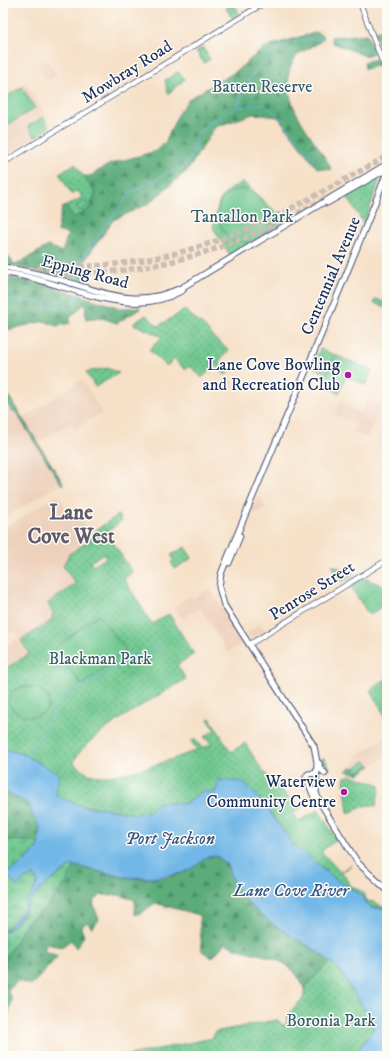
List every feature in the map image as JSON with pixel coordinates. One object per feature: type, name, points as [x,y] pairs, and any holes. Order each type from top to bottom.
[{"type":"main road","name":"Mowbray Road","points":[[3,163],[264,3]]},
{"type":"main road","points":[[358,3],[387,74]]},
{"type":"main road","name":"Epping Road","points":[[3,267],[30,272],[91,292],[119,298],[144,301],[176,294],[387,164]]},
{"type":"main road","name":"Epping Road","points":[[288,224],[387,169]]},
{"type":"main road","name":"Centennial Avenue","points":[[291,711],[224,605],[219,592],[220,576],[238,537],[259,482],[382,188],[387,172]]},
{"type":"main road","points":[[375,175],[381,177],[382,188]]},
{"type":"main road","name":"Centennial Avenue","points":[[382,188],[387,179]]},
{"type":"main road","name":"Epping Road","points":[[3,273],[22,275],[67,284]]},
{"type":"main road","name":"Penrose Street","points":[[250,644],[387,560]]},
{"type":"main road","points":[[291,711],[312,742],[317,755],[319,768],[325,773]]},
{"type":"main road","points":[[291,711],[312,748],[316,792],[326,814],[358,863],[387,890]]},
{"type":"main road","points":[[315,773],[317,755]]},
{"type":"main road","points":[[315,773],[307,774],[306,778],[314,797],[354,862],[387,893]]},
{"type":"shaded area","points":[[47,60],[57,75],[47,81],[37,66]]},
{"type":"shaded area","points":[[25,83],[53,127],[3,158],[3,97]]},
{"type":"shaded area","points":[[82,380],[102,413],[75,430],[70,423],[38,443],[23,418]]},
{"type":"shaded area","points":[[3,398],[12,412],[15,411],[60,484],[6,517],[3,516]]},
{"type":"shaded area","points":[[368,401],[381,407],[367,438],[352,431],[356,424],[335,414],[340,402],[362,413]]},
{"type":"shaded area","points":[[58,495],[66,509],[71,506],[91,537],[88,542],[69,554],[76,584],[48,603],[53,614],[52,621],[21,640],[29,654],[3,670],[3,647],[19,638],[15,630],[3,637],[3,529]]},
{"type":"shaded area","points":[[259,496],[266,508],[253,514],[252,512]]},
{"type":"shaded area","points":[[210,588],[244,643],[228,653],[200,608],[182,619],[173,606],[190,596],[192,599]]},
{"type":"shaded area","points":[[260,624],[265,631],[251,639],[247,632]]},
{"type":"shaded area","points":[[387,736],[387,755],[359,774],[346,771],[352,766],[357,756]]},
{"type":"green space","points":[[234,3],[239,13],[232,18],[226,8]]},
{"type":"green space","points":[[387,27],[387,49],[382,53],[374,32]]},
{"type":"green space","name":"Batten Reserve","points":[[317,32],[324,37],[317,44],[299,54],[293,61],[289,73],[288,85],[290,97],[300,120],[328,162],[331,170],[317,168],[278,117],[253,114],[215,127],[188,170],[148,204],[113,220],[83,263],[84,282],[3,264],[3,250],[15,265],[48,246],[62,252],[68,234],[57,231],[62,208],[66,206],[74,218],[91,208],[95,193],[84,176],[90,176],[110,164],[156,151],[166,141],[179,112],[190,98],[235,72],[265,47]]},
{"type":"green space","points":[[367,34],[374,53],[365,56],[333,43],[331,37]]},
{"type":"green space","points":[[203,47],[210,59],[204,63],[196,51]]},
{"type":"green space","points":[[376,59],[379,65],[365,69],[364,62]]},
{"type":"green space","points":[[178,72],[185,79],[168,94],[165,80]]},
{"type":"green space","points":[[22,87],[35,108],[3,128],[3,99]]},
{"type":"green space","points":[[43,117],[49,127],[35,137],[28,126]]},
{"type":"green space","points":[[75,164],[95,193],[90,208],[74,218],[66,206],[81,198],[81,194],[76,191],[72,195],[59,173]]},
{"type":"green space","points":[[377,178],[379,182],[364,224],[346,195]]},
{"type":"green space","name":"Tantallon Park","points":[[243,182],[278,214],[283,222],[230,255],[213,228],[220,200],[228,191]]},
{"type":"green space","name":"Tantallon Park","points":[[244,189],[264,204],[269,211],[271,218],[270,225],[266,232],[258,238],[245,243],[234,240],[225,233],[220,223],[218,211],[222,201],[230,193]]},
{"type":"green space","points":[[85,201],[88,206],[80,211],[76,206]]},
{"type":"green space","points":[[4,276],[46,285],[121,308],[139,307],[140,309],[117,323],[98,317],[86,320],[85,303],[70,318],[70,323],[57,326],[44,321],[3,331]]},
{"type":"green space","points":[[376,299],[387,303],[387,308],[374,303]]},
{"type":"green space","points":[[185,310],[205,327],[215,339],[229,350],[219,361],[230,371],[225,375],[215,365],[202,378],[190,366],[186,370],[174,359],[167,366],[149,350],[162,337],[133,324],[146,315],[158,326]]},
{"type":"green space","points":[[320,349],[335,355],[328,374],[312,367]]},
{"type":"green space","name":"Lane Cove Bowling and Recreation Club","points":[[335,355],[372,370],[366,385],[346,377],[339,393],[323,386]]},
{"type":"green space","points":[[107,368],[119,373],[95,387],[86,372]]},
{"type":"green space","points":[[3,387],[63,483],[62,485],[15,411],[12,412],[3,397]]},
{"type":"green space","name":"Blackman Park","points":[[118,515],[122,520],[107,533],[132,572],[124,579],[152,624],[169,614],[194,654],[177,665],[186,679],[105,730],[79,753],[74,763],[89,774],[100,776],[127,773],[143,769],[197,750],[191,741],[194,738],[202,748],[212,744],[204,737],[215,730],[208,719],[210,718],[231,752],[245,743],[262,770],[289,798],[287,800],[296,808],[311,798],[312,801],[293,813],[298,822],[318,810],[337,840],[321,851],[340,872],[352,865],[341,873],[347,877],[345,879],[350,882],[348,884],[364,893],[367,901],[374,902],[387,909],[371,908],[362,896],[338,881],[294,846],[265,805],[202,791],[186,804],[159,802],[148,812],[134,814],[73,804],[55,796],[23,754],[3,749],[3,670],[29,654],[21,640],[51,621],[53,614],[48,603],[76,584],[63,566],[69,554],[88,542],[91,537],[89,535]],"holes":[[[104,554],[106,558],[93,566],[90,562]]]},
{"type":"green space","points":[[185,547],[192,558],[175,569],[171,562],[174,560],[171,555]]},
{"type":"green space","points":[[332,565],[353,573],[353,576],[342,582]]},
{"type":"green space","points":[[364,578],[387,587],[387,603],[369,615],[350,586]]},
{"type":"green space","points":[[98,615],[126,650],[82,685],[54,649]]},
{"type":"green space","points":[[387,678],[387,719],[370,690]]},
{"type":"green space","points":[[25,686],[39,689],[48,697],[46,711],[40,715],[26,716],[13,709],[8,702],[12,691]]},
{"type":"green space","points":[[323,757],[330,767],[327,771],[321,768],[321,759]]},
{"type":"green space","points":[[365,761],[371,766],[359,774],[346,771],[351,767],[355,768],[358,773],[369,766]]},
{"type":"green space","points":[[365,761],[369,765],[358,773],[355,768]]},
{"type":"green space","points":[[351,775],[380,785],[376,806],[368,805],[348,813],[344,780],[345,777]]},
{"type":"green space","points":[[3,790],[30,805],[34,818],[40,827],[39,845],[22,840],[3,842]]},
{"type":"green space","points":[[10,840],[34,842],[39,845],[38,848],[22,863],[5,873],[18,886],[24,879],[34,876],[38,882],[22,912],[4,931],[18,921],[34,896],[42,887],[71,865],[75,865],[66,883],[47,906],[26,923],[3,963],[3,842]]},
{"type":"green space","points":[[214,855],[227,864],[234,884],[252,907],[274,925],[313,949],[333,964],[357,1051],[354,1056],[213,1038],[215,1032],[277,1020],[281,1025],[286,1025],[288,1015],[304,997],[304,990],[301,982],[294,972],[277,960],[235,948],[225,943],[212,958],[202,951],[199,915],[155,903],[143,912],[135,915],[135,900],[119,895],[101,895],[93,903],[99,920],[92,928],[87,922],[81,928],[84,936],[76,948],[71,940],[62,947],[46,944],[44,951],[58,956],[32,985],[18,981],[7,991],[12,998],[8,1017],[3,1021],[3,963],[26,923],[47,906],[75,865],[128,878],[156,879],[182,873],[202,860]]},
{"type":"green space","name":"Boronia Park","points":[[330,961],[341,973],[374,1024],[372,1032],[354,1056],[124,1056],[213,1038],[215,1032],[277,1020],[284,1026],[288,1021],[293,1008],[303,999],[305,988]]},
{"type":"water","name":"Port Jackson","points":[[3,749],[23,754],[59,774],[56,796],[85,807],[101,808],[134,814],[148,812],[159,802],[186,804],[202,791],[215,793],[219,780],[243,782],[265,805],[294,846],[338,881],[360,894],[371,908],[387,909],[387,1056],[354,1056],[373,1030],[374,1024],[338,968],[318,952],[274,925],[252,907],[234,884],[227,864],[217,856],[206,857],[197,865],[182,873],[153,878],[125,877],[71,865],[39,890],[18,920],[4,932],[22,912],[38,882],[34,876],[24,879],[17,887],[5,873],[22,863],[38,848],[40,827],[34,818],[30,805],[3,790]]},
{"type":"waterway","points":[[77,283],[76,269],[78,264],[131,192],[186,164],[194,151],[195,137],[206,124],[238,107],[251,77],[259,65],[268,56],[279,48],[292,43],[324,39]]},
{"type":"waterway","points":[[333,39],[373,51]]},
{"type":"waterway","points":[[382,48],[387,46]]},
{"type":"waterway","points":[[238,107],[264,104],[279,116],[314,160]]},
{"type":"waterway","points":[[3,300],[34,301],[60,308],[70,305],[75,301],[76,293]]},
{"type":"waterway","points":[[26,757],[45,732],[50,716],[61,700],[90,681],[100,678],[111,670],[128,653],[149,652],[160,644],[178,626]]},
{"type":"tunnel","points":[[3,271],[124,263],[161,257],[196,248],[261,223],[323,192],[387,156]]},
{"type":"tunnel","points":[[27,276],[124,270],[177,260],[203,253],[253,234],[326,198]]},
{"type":"tunnel","points":[[3,278],[18,277]]},
{"type":"place","name":"Lane Cove Bowling and Recreation Club","points":[[348,375]]},
{"type":"place","name":"Waterview Community Centre","points":[[344,792]]},
{"type":"district","name":"Lane Cove West","points":[[71,525]]},
{"type":"water label","name":"Lane Cove River","points":[[291,891]]}]
